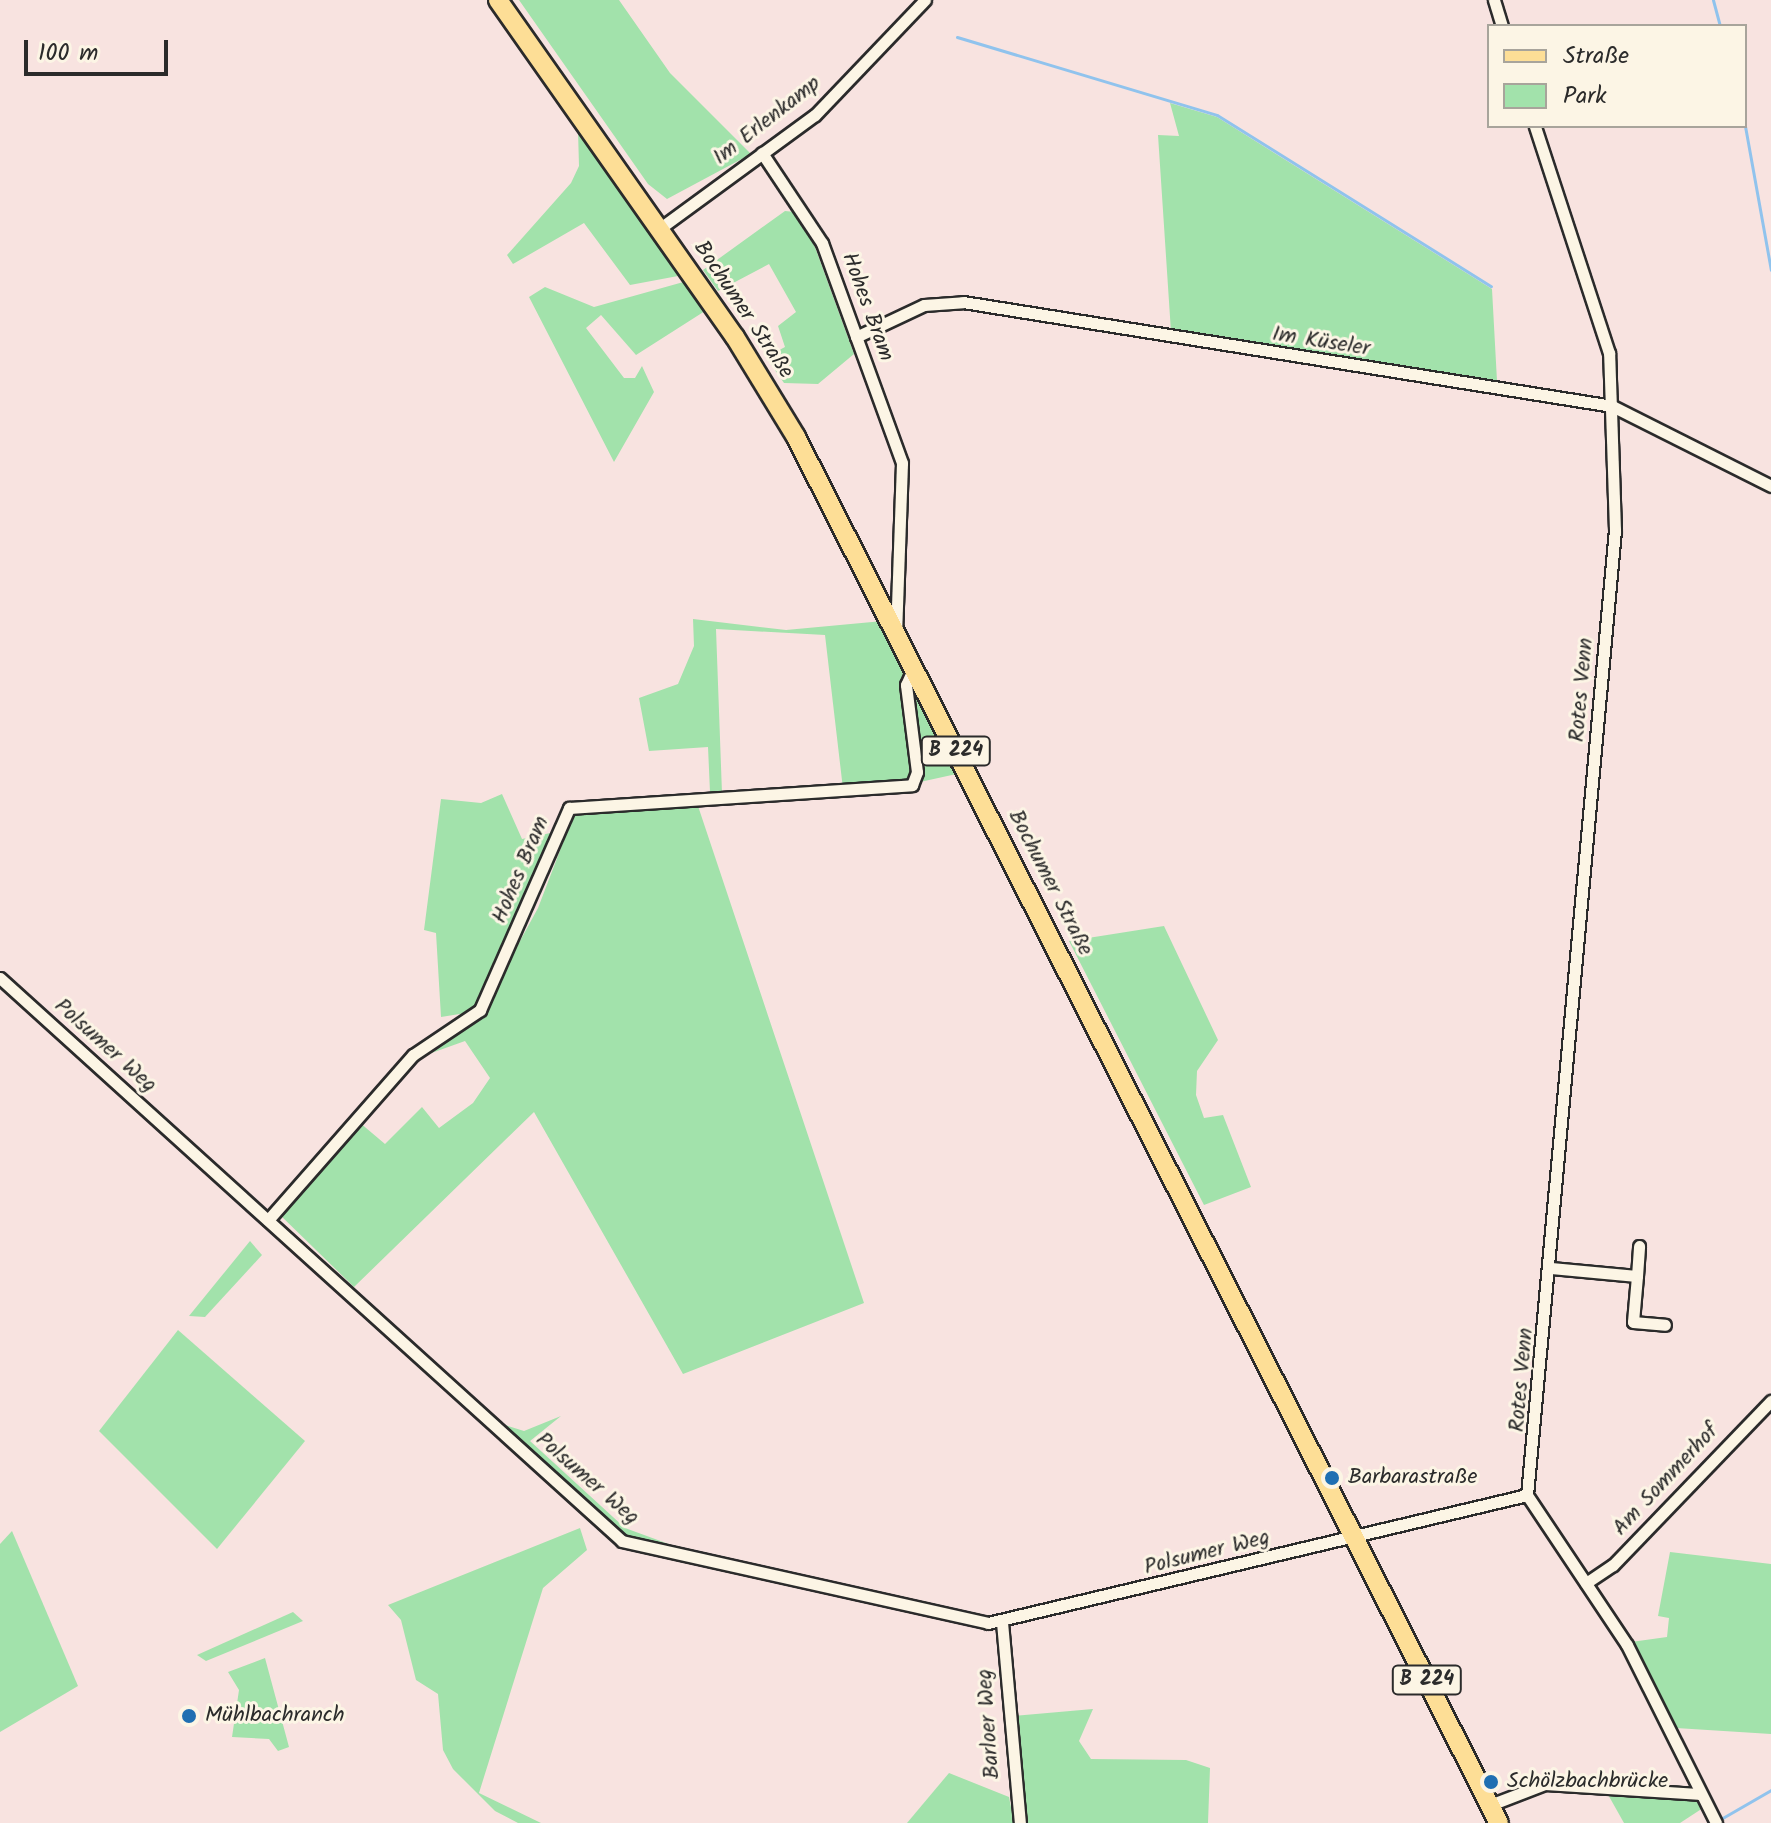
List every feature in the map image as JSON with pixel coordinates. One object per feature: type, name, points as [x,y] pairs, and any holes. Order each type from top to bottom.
[{"type":"main road","name":"Bochumer Straße","points":[[498,0],[659,229],[796,437],[1499,1823]]},
{"type":"street","name":"Im Erlenkamp","points":[[659,229],[815,115],[925,0]]},
{"type":"street","points":[[1494,0],[1501,24]]},
{"type":"street","name":"Rotes Venn","points":[[1527,1495],[1551,1268],[1614,569],[1609,353],[1536,128]]},
{"type":"street","name":"Hohes Bram","points":[[762,153],[818,234],[902,463],[896,632]]},
{"type":"street","name":"Im Küseler","points":[[856,337],[924,305],[963,302],[1612,406],[1771,486]]},
{"type":"street","name":"Hohes Bram","points":[[268,1220],[413,1055],[480,1010],[569,808],[912,785],[917,772],[906,685],[914,667]]},
{"type":"street","name":"Polsumer Weg","points":[[0,978],[622,1541],[1002,1622],[1355,1537]]},
{"type":"street","points":[[1639,1246],[1633,1322],[1665,1325]]},
{"type":"street","points":[[1551,1268],[1637,1276]]},
{"type":"street","name":"Am Sommerhof","points":[[1586,1583],[1613,1565],[1771,1401]]},
{"type":"street","points":[[1355,1537],[1527,1495],[1627,1645],[1698,1794],[1716,1823]]},
{"type":"street","name":"Barloer Weg","points":[[1002,1622],[1020,1823]]},
{"type":"street","points":[[1490,1805],[1545,1784],[1698,1794]]},
{"type":"green space","points":[[519,0],[619,0],[670,73],[751,154],[667,199],[648,184]]},
{"type":"green space","points":[[1170,103],[1217,117],[1492,289],[1497,381],[1171,332],[1158,135],[1179,136]]},
{"type":"green space","points":[[578,131],[678,276],[630,285],[584,223],[513,264],[507,255],[571,183],[579,166]]},
{"type":"green space","points":[[785,211],[795,212],[815,247],[854,354],[818,384],[784,383],[766,357],[785,347],[778,326],[796,312],[769,264],[718,291],[703,270]]},
{"type":"green space","points":[[687,281],[705,311],[636,355],[601,315],[586,328],[624,378],[635,378],[642,366],[654,392],[614,462],[529,297],[545,287],[594,307]]},
{"type":"green space","points":[[693,619],[786,630],[883,621],[908,668],[914,770],[908,781],[843,789],[825,635],[716,629],[722,793],[710,792],[708,747],[649,751],[639,698],[678,684],[694,646]]},
{"type":"green space","points":[[913,684],[961,773],[920,782]]},
{"type":"green space","points":[[502,794],[522,839],[555,832],[483,996],[472,1012],[441,1017],[436,933],[424,930],[441,799],[481,803]]},
{"type":"green space","points":[[698,806],[864,1303],[683,1374],[534,1112],[354,1287],[278,1213],[359,1122],[385,1144],[422,1107],[439,1128],[473,1103],[490,1078],[465,1041],[412,1060],[479,1016],[538,908],[574,814]]},
{"type":"green space","points":[[1164,926],[1218,1040],[1197,1071],[1196,1095],[1204,1118],[1223,1115],[1251,1187],[1204,1205],[1069,941]]},
{"type":"green space","points":[[250,1241],[262,1255],[205,1317],[189,1316]]},
{"type":"green space","points":[[178,1330],[305,1441],[217,1549],[99,1431]]},
{"type":"green space","points":[[561,1416],[530,1441],[625,1528],[696,1554],[617,1534],[502,1424],[524,1431]]},
{"type":"green space","points":[[580,1528],[587,1550],[543,1588],[479,1793],[541,1823],[518,1823],[495,1811],[453,1769],[443,1750],[438,1694],[416,1680],[401,1620],[388,1605]]},
{"type":"green space","points":[[12,1531],[78,1686],[0,1732],[0,1544]]},
{"type":"green space","points":[[1670,1552],[1771,1564],[1771,1734],[1676,1728],[1631,1642],[1667,1637],[1669,1618],[1658,1616]]},
{"type":"green space","points":[[293,1612],[303,1621],[206,1661],[197,1655]]},
{"type":"green space","points":[[265,1658],[289,1747],[278,1751],[269,1739],[232,1737],[239,1690],[228,1672]]},
{"type":"green space","points":[[1093,1709],[1079,1741],[1091,1759],[1186,1760],[1210,1768],[1208,1823],[1025,1823],[1013,1716]]},
{"type":"green space","points":[[949,1773],[1009,1797],[1014,1823],[907,1823]]},
{"type":"green space","points":[[1606,1791],[1695,1797],[1703,1808],[1680,1823],[1624,1823]]},
{"type":"waterway","points":[[1713,0],[1719,24]]},
{"type":"waterway","points":[[957,37],[1217,115],[1491,286]]},
{"type":"waterway","points":[[1745,128],[1771,270]]},
{"type":"waterway","points":[[1719,1820],[1771,1790]]},
{"type":"place","name":"Barbarastraße","points":[[1332,1478]]},
{"type":"place","name":"Mühlbachranch","points":[[189,1716]]},
{"type":"place","name":"Schölzbachbrücke","points":[[1491,1782]]}]
